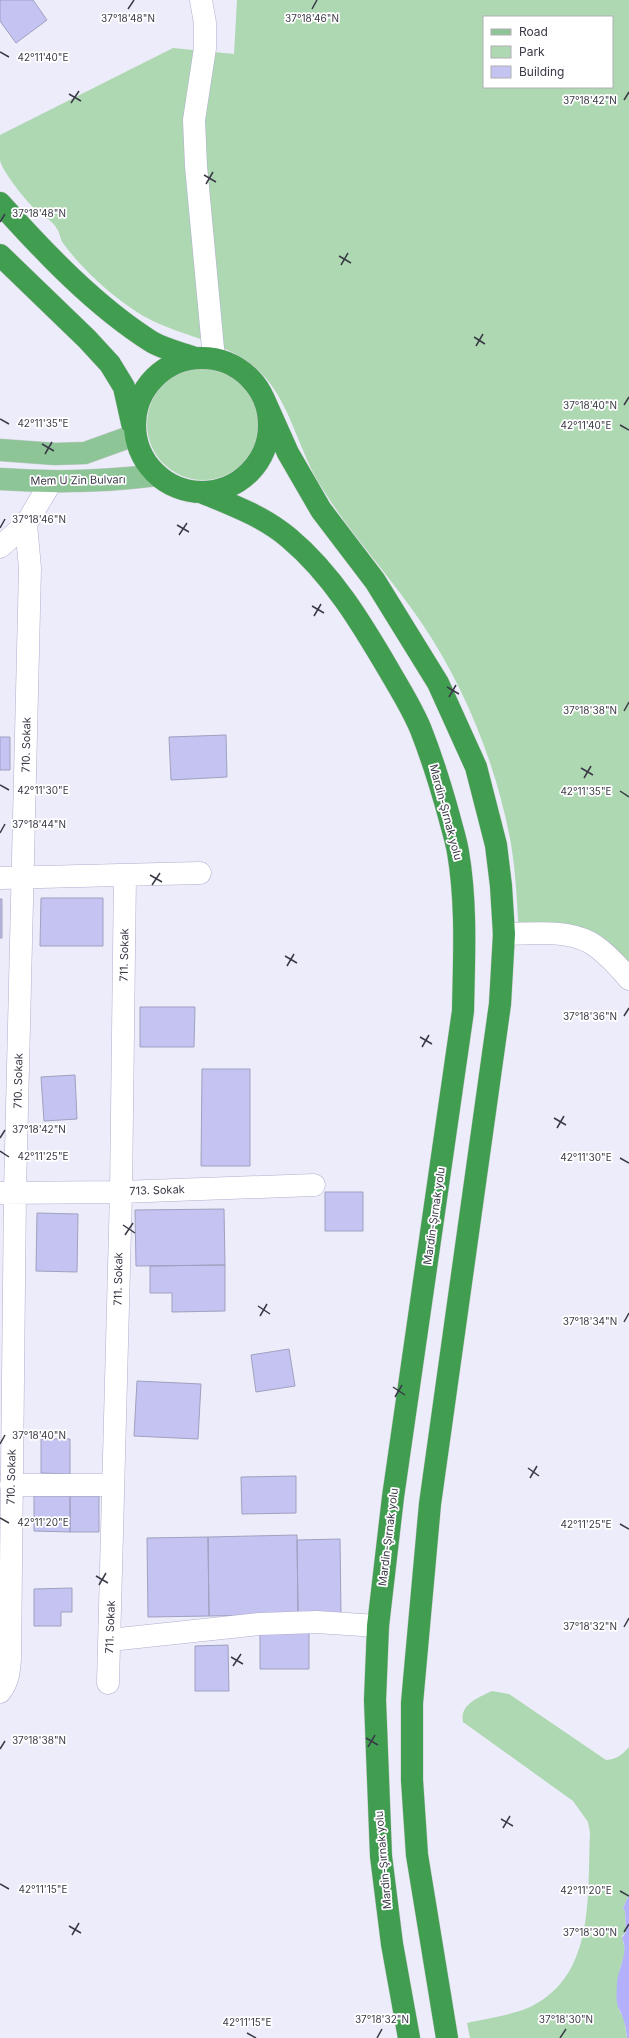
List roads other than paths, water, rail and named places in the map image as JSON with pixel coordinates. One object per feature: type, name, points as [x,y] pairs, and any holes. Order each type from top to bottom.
[{"type":"highway","points":[[0,203],[63,269],[111,311],[153,342],[205,359],[234,366],[251,379],[263,397],[288,453],[321,510],[375,581],[438,683],[476,767],[496,845],[501,886],[504,934],[500,1004],[430,1504],[412,1703],[412,1780],[417,1855],[446,2038]]},
{"type":"highway","points":[[0,255],[87,339],[110,364],[124,387],[139,450],[146,464],[170,485],[185,490],[201,492],[217,491],[233,484],[247,475],[258,462],[265,446],[269,430],[268,413],[263,397]]},
{"type":"highway","points":[[135,435],[136,413],[138,407],[143,393],[156,376],[174,364],[205,359]]},
{"type":"highway","name":"Mardin-Şırnak yolu","points":[[201,492],[244,509],[267,521],[289,538],[313,561],[348,604],[374,645],[421,729],[441,786],[458,850],[463,888],[465,936],[463,1011],[393,1497],[378,1626],[375,1700],[381,1856],[392,1944],[409,2038]]},
{"type":"main road","points":[[0,450],[55,454],[85,453],[135,435]]},
{"type":"main road","name":"Mem U Zin Bulvarı","points":[[0,479],[51,482],[112,481],[157,475]]},
{"type":"street","points":[[201,0],[205,22],[205,48],[194,120],[205,359]]},
{"type":"street","points":[[0,547],[26,524],[51,482]]},
{"type":"street","name":"710. Sokak","points":[[2,1689],[9,1674],[10,1660],[11,1485],[8,1192],[23,876],[30,568],[26,524]]},
{"type":"street","points":[[0,878],[23,876],[200,874]]},
{"type":"street","name":"711. Sokak","points":[[108,1683],[120,1192],[125,875]]},
{"type":"street","points":[[504,934],[565,934],[590,942],[617,965],[629,979]]},
{"type":"street","name":"713. Sokak","points":[[8,1192],[120,1192],[314,1185]]},
{"type":"street","points":[[11,1485],[113,1485]]},
{"type":"street","points":[[110,1640],[259,1624],[316,1622],[378,1626]]}]
